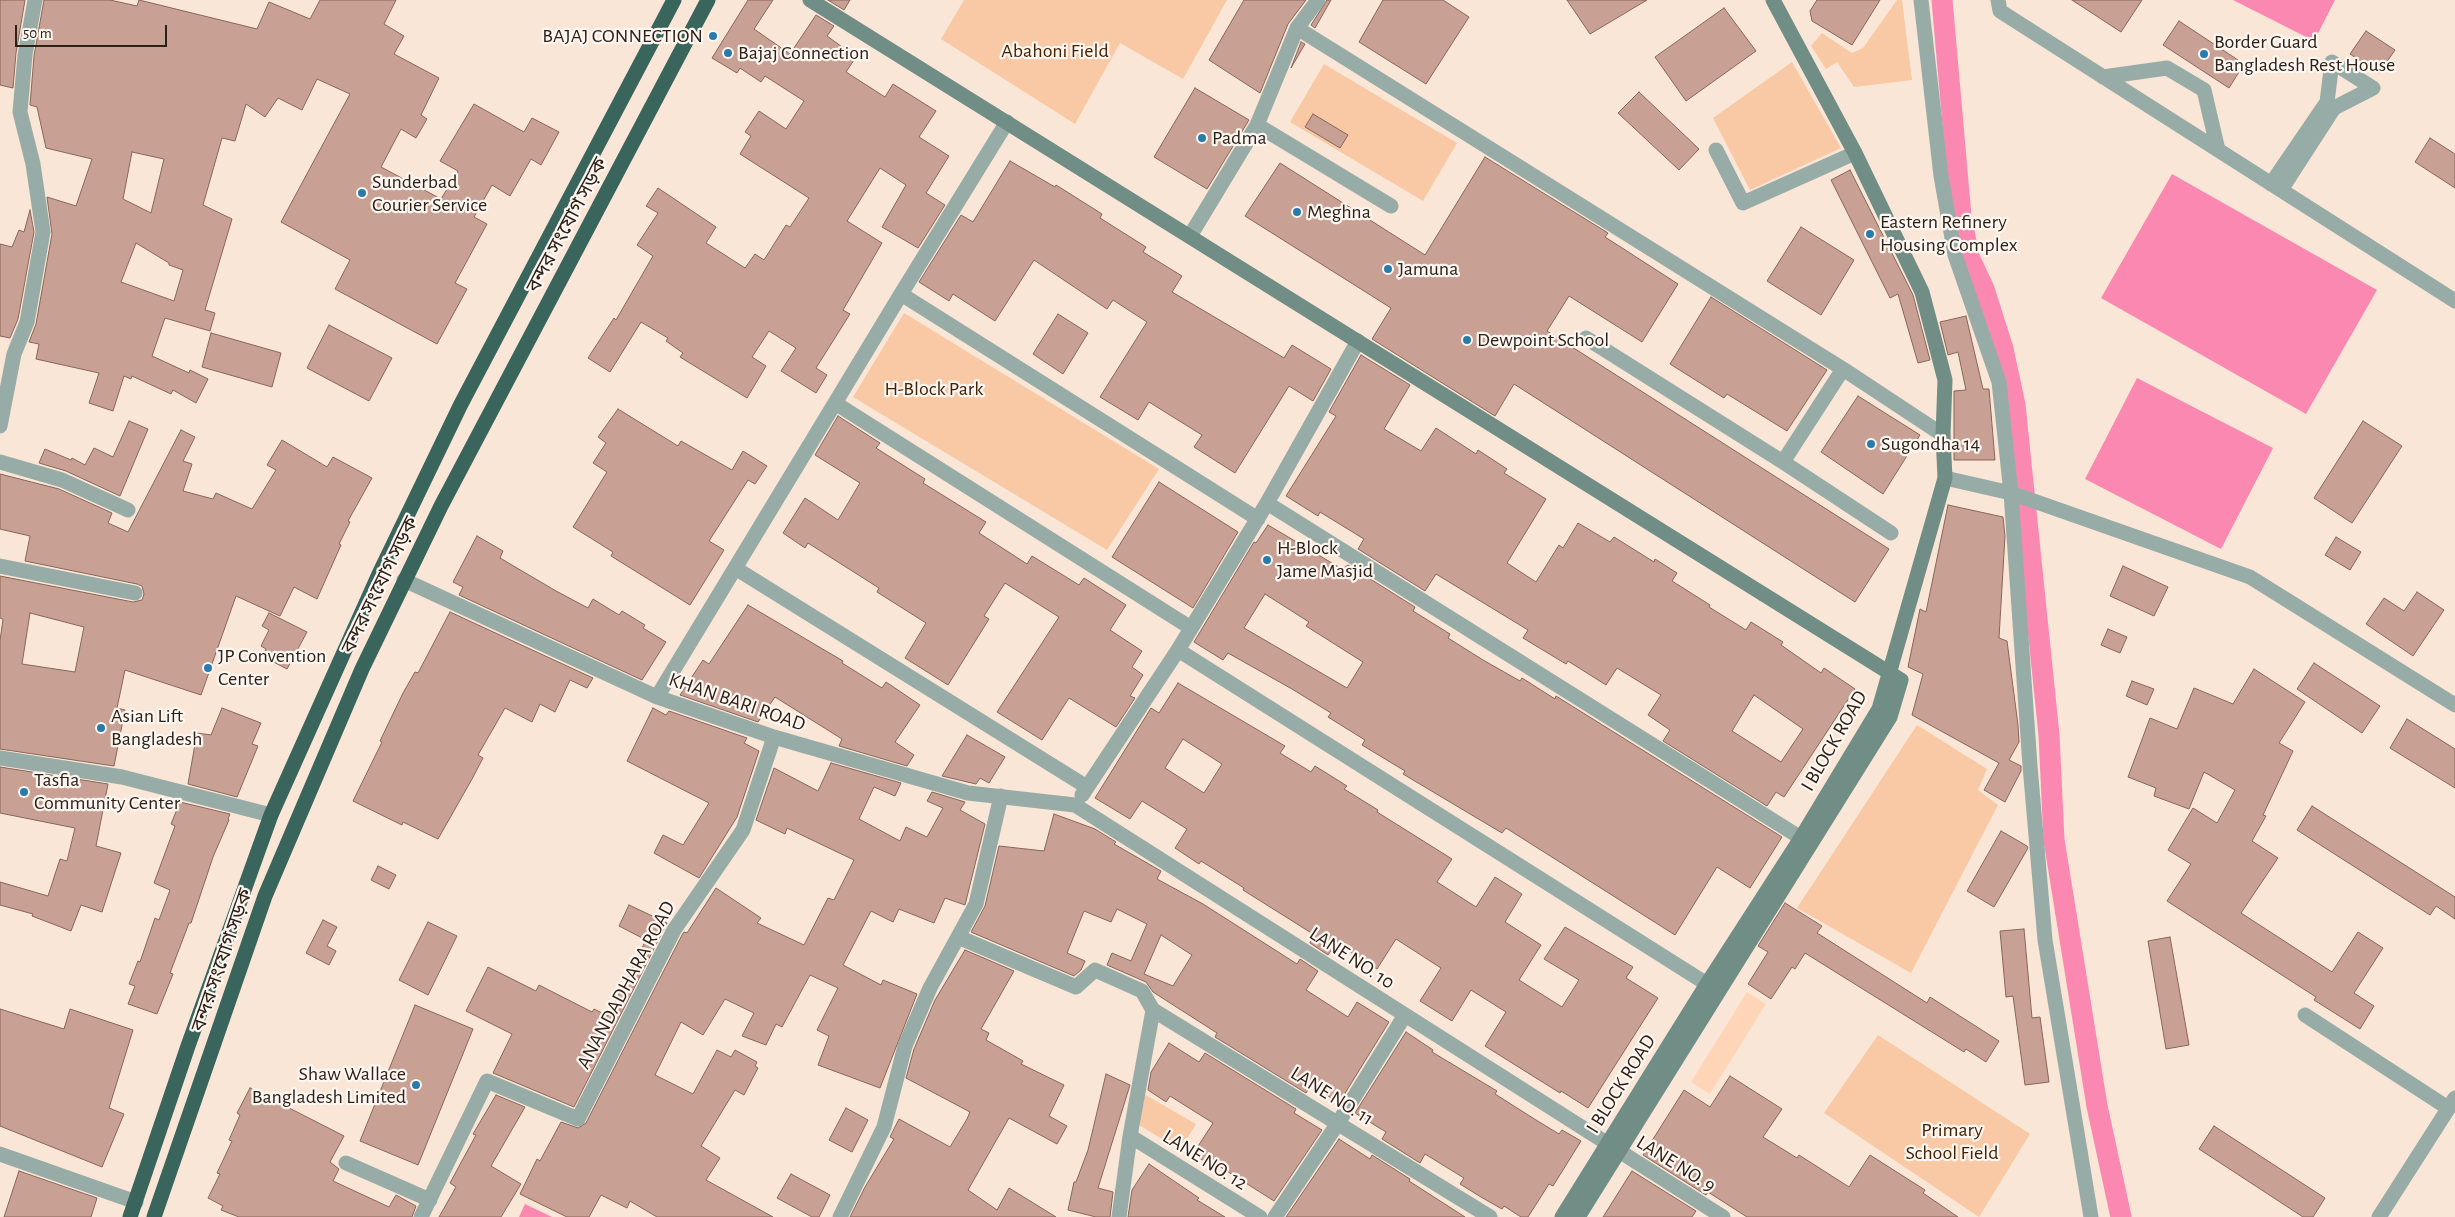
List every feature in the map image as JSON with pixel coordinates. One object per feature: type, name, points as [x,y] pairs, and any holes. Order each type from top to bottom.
[{"type":"highway","name":"বন্দর সংযোগ সড়ক","points":[[130,1217],[188,1046],[271,815],[379,574],[461,404],[674,0]]},
{"type":"highway","name":"বন্দর সংযোগ সড়ক","points":[[154,1217],[266,896],[362,669],[404,580],[708,0]]},
{"type":"street","points":[[0,426],[14,354],[27,322],[43,232],[33,164],[20,112],[25,55],[35,0]]},
{"type":"street","points":[[810,0],[1891,672],[1945,478],[1943,435],[1946,380],[1922,292],[1855,153],[1773,0]]},
{"type":"street","points":[[1190,236],[1257,125],[1297,28],[1318,0]]},
{"type":"street","points":[[1921,0],[1941,176],[1955,255],[1999,382],[2011,493],[2030,766],[2045,940],[2090,1217]]},
{"type":"street","points":[[1998,0],[2000,11],[2455,301]]},
{"type":"street","points":[[1297,28],[1844,369],[1943,435]]},
{"type":"street","points":[[2332,62],[2373,88],[2334,108],[2276,187],[2327,102],[2332,62]]},
{"type":"street","points":[[2104,78],[2167,68],[2204,90],[2218,150]]},
{"type":"street","points":[[657,697],[1007,122]]},
{"type":"street","points":[[1257,125],[1391,206]]},
{"type":"street","points":[[1716,150],[1743,203],[1855,153]]},
{"type":"street","points":[[901,294],[1258,519]]},
{"type":"street","points":[[1586,338],[1784,462],[1891,533]]},
{"type":"street","points":[[1075,805],[1192,628],[1258,519],[1358,341]]},
{"type":"street","points":[[1784,462],[1844,369]]},
{"type":"street","points":[[835,404],[1192,628]]},
{"type":"street","points":[[0,462],[62,480],[128,510]]},
{"type":"street","points":[[1945,478],[2011,493],[2250,577],[2455,705]]},
{"type":"street","points":[[1267,503],[1801,838]]},
{"type":"street","points":[[0,566],[135,593]]},
{"type":"street","points":[[735,568],[1087,787]]},
{"type":"street","name":"KHAN BARI ROAD","points":[[404,580],[657,697],[774,737],[968,793],[1075,805]]},
{"type":"street","points":[[1178,650],[1707,984]]},
{"type":"street","name":"I BLOCK ROAD","points":[[1562,1217],[1614,1148],[1890,717],[1901,680],[1891,672],[1878,709],[1801,838],[1707,984],[1614,1148],[1578,1217]]},
{"type":"street","name":"ANANDADHARA ROAD","points":[[430,1200],[487,1081],[578,1119],[674,930],[743,830],[774,737]]},
{"type":"street","points":[[0,758],[122,777],[271,815]]},
{"type":"street","points":[[840,1217],[884,1127],[904,1046],[930,988],[976,904],[1001,796]]},
{"type":"street","name":"LANE NO. 10","points":[[1075,805],[1614,1148]]},
{"type":"street","points":[[958,937],[1076,987],[1095,970],[1142,991],[1153,1010],[1130,1136],[1118,1217]]},
{"type":"street","name":"LANE NO. 11","points":[[1153,1010],[1490,1217]]},
{"type":"street","points":[[1275,1217],[1338,1123],[1406,1015]]},
{"type":"street","points":[[2305,1015],[2452,1103],[2379,1217]]},
{"type":"street","name":"LANE NO. 12","points":[[1130,1136],[1260,1217]]},
{"type":"street","name":"LANE NO. 9","points":[[1614,1148],[1723,1217]]},
{"type":"street","points":[[0,1154],[136,1202]]},
{"type":"street","points":[[346,1163],[430,1200],[421,1217]]},
{"type":"shaded area","points":[[2233,0],[2335,0],[2314,41]]},
{"type":"shaded area","points":[[2172,174],[2377,290],[2306,414],[2101,298]]},
{"type":"shaded area","points":[[2137,378],[2273,448],[2221,549],[2085,479]]},
{"type":"shaded area","points":[[1747,992],[1766,1004],[1710,1094],[1691,1082]]},
{"type":"shaded area","points":[[525,1204],[552,1217],[519,1217]]},
{"type":"green space","name":"Abahoni Field","points":[[964,0],[1227,0],[1183,79],[1120,43],[1075,124],[941,39]]},
{"type":"green space","points":[[1897,0],[1902,0],[1912,80],[1854,87],[1837,62],[1826,69],[1811,46],[1822,33],[1852,53],[1863,48]]},
{"type":"green space","points":[[1792,62],[1841,148],[1750,190],[1713,118]]},
{"type":"green space","points":[[1324,64],[1457,143],[1423,201],[1290,122]]},
{"type":"green space","name":"H-Block Park","points":[[904,313],[1159,469],[1107,550],[853,397]]},
{"type":"green space","points":[[1917,725],[1987,769],[1978,790],[1998,805],[1911,973],[1797,908]]},
{"type":"green space","name":"Primary School Field","points":[[1878,1035],[2030,1134],[1979,1217],[1824,1113]]},
{"type":"green space","points":[[1144,1094],[1196,1124],[1180,1150],[1139,1125]]},
{"type":"building","points":[[0,0],[25,0],[16,53],[13,88],[0,85]]},
{"type":"building","points":[[44,0],[110,0],[137,6],[139,0],[257,29],[269,2],[310,19],[320,0],[396,0],[384,24],[404,36],[394,54],[439,78],[421,115],[427,119],[416,138],[401,129],[381,167],[441,199],[458,171],[440,161],[474,104],[524,132],[532,118],[559,132],[541,165],[531,159],[510,196],[492,185],[474,217],[487,224],[455,283],[467,289],[437,344],[335,289],[350,260],[281,222],[350,94],[317,79],[302,110],[278,98],[265,117],[246,104],[235,141],[222,138],[203,205],[232,219],[205,310],[215,313],[210,331],[165,318],[152,356],[189,373],[190,370],[208,379],[196,403],[173,390],[171,394],[132,376],[131,379],[124,376],[113,411],[89,403],[99,373],[36,359],[39,344],[29,342],[36,324],[52,234],[47,197],[76,206],[92,159],[46,148],[37,107],[30,105],[34,56]],"holes":[[[132,152],[164,159],[151,213],[123,199]],[[136,243],[169,263],[169,265],[183,270],[174,301],[121,282]]]},
{"type":"building","points":[[748,0],[773,0],[754,29],[790,54],[816,15],[834,26],[827,36],[856,57],[846,72],[885,97],[893,84],[936,111],[919,137],[949,156],[926,193],[945,205],[918,248],[882,227],[906,185],[880,168],[847,221],[882,243],[843,310],[850,314],[816,368],[827,375],[816,393],[781,371],[796,348],[769,331],[752,357],[766,366],[747,398],[680,357],[683,353],[666,341],[668,338],[641,322],[610,372],[588,358],[614,318],[616,320],[653,256],[637,245],[658,213],[646,206],[658,188],[716,227],[706,243],[745,268],[755,254],[764,260],[786,225],[790,227],[809,198],[740,154],[751,136],[745,132],[759,111],[786,129],[804,101],[765,76],[761,82],[740,68],[737,73],[712,58]]},
{"type":"building","points":[[828,0],[850,0],[844,10]]},
{"type":"building","points":[[1244,0],[1306,0],[1288,24],[1260,93],[1209,60]]},
{"type":"building","points":[[1327,0],[1331,0],[1315,28],[1311,25]]},
{"type":"building","points":[[1383,0],[1443,0],[1469,17],[1426,84],[1359,42]]},
{"type":"building","points":[[1567,0],[1647,0],[1590,34]]},
{"type":"building","points":[[1817,0],[1880,0],[1852,45],[1812,21],[1810,11]]},
{"type":"building","points":[[2072,0],[2142,0],[2121,32]]},
{"type":"building","points":[[1724,8],[1756,51],[1686,101],[1655,57]]},
{"type":"building","name":"Border Guard Bangladesh Rest House","points":[[2179,21],[2244,64],[2229,88],[2163,45]]},
{"type":"building","points":[[2366,31],[2395,50],[2379,73],[2350,54]]},
{"type":"building","points":[[1301,42],[1305,44],[1291,68]]},
{"type":"building","name":"Padma","points":[[1195,88],[1249,120],[1207,189],[1154,157]]},
{"type":"building","points":[[1639,92],[1699,149],[1679,170],[1618,113]]},
{"type":"building","points":[[1313,114],[1348,135],[1340,148],[1305,127]]},
{"type":"building","points":[[2430,138],[2455,154],[2455,188],[2415,162]]},
{"type":"building","points":[[1485,157],[1608,233],[1605,237],[1678,284],[1642,342],[1569,296],[1547,331],[1889,549],[1855,602],[1514,384],[1495,416],[1372,339],[1391,308],[1245,216],[1280,163],[1425,255]]},
{"type":"building","points":[[1010,161],[1055,187],[1056,185],[1102,214],[1100,218],[1146,247],[1143,252],[1182,276],[1172,292],[1284,358],[1292,345],[1331,369],[1313,401],[1289,386],[1235,473],[1194,447],[1202,435],[1149,402],[1138,420],[1100,397],[1147,322],[1113,300],[1107,309],[1034,260],[995,321],[953,294],[949,301],[919,282],[961,215],[973,222]]},
{"type":"building","name":"Eastern Refinery Housing Complex","points":[[1850,170],[1913,295],[1930,360],[1918,363],[1898,294],[1890,298],[1831,180]]},
{"type":"building","points":[[30,210],[34,232],[18,319],[10,338],[0,336],[0,244],[12,247],[19,230],[24,232]]},
{"type":"building","points":[[1801,227],[1854,260],[1821,315],[1767,281]]},
{"type":"building","points":[[1711,297],[1827,370],[1787,431],[1727,394],[1724,398],[1670,364]]},
{"type":"building","points":[[1058,314],[1088,333],[1063,374],[1033,354]]},
{"type":"building","points":[[1966,316],[1983,389],[1989,389],[1995,460],[1954,460],[1954,391],[1966,390],[1958,352],[1948,355],[1940,322]]},
{"type":"building","points":[[329,325],[392,358],[369,401],[307,368]]},
{"type":"building","points":[[211,333],[281,353],[272,387],[202,367]]},
{"type":"building","points":[[1361,355],[1410,385],[1384,429],[1421,451],[1436,428],[1476,454],[1478,450],[1507,469],[1504,473],[1546,499],[1507,563],[1536,582],[1559,545],[1563,548],[1578,523],[1610,542],[1614,537],[1654,562],[1655,559],[1677,573],[1672,581],[1710,605],[1709,607],[1746,630],[1751,622],[1783,642],[1781,645],[1821,673],[1824,668],[1855,689],[1784,797],[1776,792],[1767,806],[1663,741],[1670,730],[1648,715],[1661,695],[1617,668],[1606,685],[1568,661],[1566,664],[1523,638],[1528,630],[1436,574],[1425,591],[1358,549],[1364,539],[1320,512],[1318,516],[1286,496],[1336,416],[1329,412]],"holes":[[[1754,695],[1803,729],[1781,762],[1732,731]]]},
{"type":"building","name":"Sugondha 14","points":[[1858,396],[1920,435],[1883,494],[1821,452]]},
{"type":"building","points":[[618,409],[678,446],[681,441],[732,470],[743,451],[767,466],[755,484],[748,480],[709,541],[724,550],[690,605],[611,556],[613,552],[573,527],[607,472],[593,463],[606,443],[598,437]]},
{"type":"building","points":[[838,416],[880,443],[876,448],[925,479],[923,483],[986,522],[979,533],[1027,564],[1032,556],[1079,585],[1084,578],[1126,605],[1110,630],[1142,651],[1132,667],[1143,675],[1130,696],[1135,698],[1116,727],[1069,698],[1042,740],[997,712],[1059,617],[1005,583],[984,616],[989,619],[948,685],[905,658],[926,623],[877,592],[879,588],[808,543],[805,548],[783,533],[805,498],[838,520],[860,483],[815,455]]},
{"type":"building","points":[[129,421],[148,429],[120,496],[66,471],[39,463],[45,449],[71,460],[72,458],[85,465],[94,448],[113,457]]},
{"type":"building","points":[[2363,421],[2402,446],[2352,523],[2314,498]]},
{"type":"building","points":[[181,430],[195,437],[183,461],[192,464],[183,491],[213,499],[216,493],[252,509],[276,470],[267,465],[282,440],[327,467],[333,457],[372,478],[348,521],[350,522],[339,544],[341,545],[317,599],[294,587],[280,616],[236,596],[201,695],[125,670],[117,708],[125,710],[114,766],[0,749],[0,641],[3,619],[0,618],[0,576],[133,602],[142,600],[144,594],[142,586],[137,584],[25,561],[30,536],[0,529],[0,474],[59,489],[112,513],[108,523],[128,532]],"holes":[[[30,613],[84,627],[75,672],[22,664]]]},
{"type":"building","points":[[1159,482],[1238,532],[1193,608],[1112,557]]},
{"type":"building","points":[[1948,505],[2003,517],[2005,536],[1999,638],[2007,641],[2018,725],[2019,742],[2009,760],[2021,766],[2021,771],[2005,802],[1984,790],[1999,763],[1912,715],[1923,674],[1908,667],[1920,609],[1926,612]]},
{"type":"building","points":[[1268,525],[1342,569],[1348,565],[1415,607],[1413,611],[1450,634],[1448,638],[1483,660],[1520,681],[1522,678],[1555,699],[1556,696],[1782,837],[1750,888],[1717,867],[1675,935],[1506,828],[1502,833],[1403,774],[1405,771],[1362,745],[1365,740],[1328,717],[1331,713],[1292,689],[1228,653],[1223,660],[1194,642],[1254,542],[1256,543]],"holes":[[[1265,594],[1309,622],[1306,626],[1363,662],[1347,688],[1244,628]]]},
{"type":"building","points":[[477,536],[503,551],[500,558],[556,591],[588,608],[593,599],[619,615],[622,611],[645,625],[643,628],[666,642],[642,680],[459,595],[463,587],[453,582]]},
{"type":"building","points":[[2336,537],[2361,552],[2350,570],[2325,555]]},
{"type":"building","points":[[2123,566],[2168,587],[2154,616],[2110,596]]},
{"type":"building","points":[[2417,592],[2444,610],[2413,656],[2366,624],[2384,598],[2404,611]]},
{"type":"building","points":[[748,605],[843,661],[842,663],[882,688],[886,682],[920,705],[895,742],[914,755],[907,766],[839,746],[842,739],[775,697],[758,722],[680,695],[703,660],[709,664]]},
{"type":"building","points":[[450,612],[593,678],[587,688],[570,680],[555,712],[540,704],[532,722],[505,708],[478,755],[483,758],[438,839],[403,822],[402,825],[353,801],[382,742],[380,741],[403,693],[415,672],[418,673]]},
{"type":"building","points":[[269,613],[307,632],[287,669],[262,656],[266,649],[261,646],[269,630],[262,626]]},
{"type":"building","points":[[2108,629],[2127,637],[2120,653],[2101,645]]},
{"type":"building","points":[[2314,663],[2380,706],[2362,733],[2297,689]]},
{"type":"building","points":[[2254,669],[2305,702],[2279,743],[2293,751],[2263,815],[2266,816],[2252,841],[2278,858],[2241,913],[2332,972],[2358,932],[2383,948],[2354,993],[2374,1006],[2360,1029],[2314,1000],[2316,997],[2167,901],[2191,864],[2168,850],[2193,808],[2217,823],[2235,790],[2204,772],[2189,809],[2154,796],[2156,788],[2128,777],[2150,718],[2177,729],[2194,688],[2233,704]]},
{"type":"building","points":[[2132,681],[2154,689],[2147,705],[2126,696]]},
{"type":"building","points":[[1178,683],[1285,746],[1280,753],[1311,772],[1315,766],[1347,786],[1344,789],[1378,810],[1377,812],[1452,859],[1437,882],[1476,907],[1495,877],[1522,894],[1505,922],[1541,945],[1519,980],[1562,1007],[1579,980],[1544,959],[1565,927],[1633,967],[1626,978],[1658,998],[1588,1108],[1561,1091],[1560,1093],[1485,1046],[1506,1012],[1471,990],[1452,1021],[1420,1001],[1441,968],[1396,939],[1377,969],[1347,950],[1343,956],[1332,949],[1328,955],[1310,943],[1313,934],[1201,861],[1199,864],[1175,848],[1187,829],[1142,801],[1130,819],[1095,798],[1151,708],[1159,713]],"holes":[[[1183,739],[1222,764],[1204,793],[1165,768]]]},
{"type":"building","points":[[222,708],[261,723],[252,744],[258,746],[237,797],[188,784],[197,733],[211,735]]},
{"type":"building","points":[[653,708],[666,715],[669,711],[747,738],[744,743],[759,751],[737,817],[699,878],[654,853],[663,835],[683,845],[709,803],[627,761]]},
{"type":"building","points":[[2407,719],[2455,749],[2455,788],[2390,748]]},
{"type":"building","points":[[967,735],[1005,757],[989,783],[980,778],[976,784],[942,776]]},
{"type":"building","points":[[831,763],[901,783],[895,796],[874,787],[859,819],[900,841],[906,827],[927,837],[943,808],[927,801],[932,792],[965,802],[960,810],[985,824],[965,905],[945,898],[934,923],[899,909],[893,922],[871,911],[843,965],[881,985],[883,980],[917,994],[880,1088],[818,1065],[829,1036],[817,1030],[838,988],[810,975],[782,1027],[776,1024],[766,1045],[742,1036],[754,1013],[725,999],[703,1035],[681,1022],[655,1075],[693,1094],[717,1050],[731,1057],[735,1050],[757,1062],[755,1066],[758,1068],[744,1095],[735,1090],[701,1146],[720,1158],[706,1180],[773,1217],[657,1217],[630,1201],[627,1208],[601,1195],[589,1217],[567,1217],[520,1194],[537,1159],[540,1161],[561,1122],[578,1128],[586,1123],[682,935],[684,932],[687,933],[716,888],[761,918],[757,923],[804,945],[828,898],[834,900],[854,860],[787,828],[785,834],[756,820],[774,768],[818,791]]},
{"type":"building","points":[[0,767],[108,784],[96,846],[121,853],[102,912],[81,905],[71,931],[32,916],[33,914],[0,905],[0,882],[48,896],[60,859],[67,861],[75,828],[0,813]]},
{"type":"building","points":[[180,802],[230,814],[213,857],[191,923],[189,923],[170,973],[173,974],[157,1014],[128,1004],[135,986],[129,984],[138,961],[140,962],[155,918],[159,920],[170,890],[154,883],[175,826],[171,824]]},
{"type":"building","points":[[2312,806],[2455,897],[2455,919],[2436,906],[2430,915],[2297,830]]},
{"type":"building","points":[[1054,814],[1095,829],[1116,842],[1114,844],[1161,871],[1157,879],[1203,904],[1297,964],[1300,959],[1318,971],[1306,990],[1348,1017],[1357,1002],[1389,1022],[1339,1103],[1311,1085],[1306,1093],[1215,1037],[1217,1033],[1153,992],[1146,982],[1107,965],[1112,953],[1131,961],[1147,924],[1117,909],[1111,922],[1084,911],[1067,953],[1085,961],[1081,970],[1074,976],[971,932],[985,906],[999,846],[1044,851]],"holes":[[[1161,935],[1192,955],[1173,986],[1144,974]]]},
{"type":"building","points":[[2001,831],[2028,848],[1994,907],[1967,891]]},
{"type":"building","points":[[378,866],[396,875],[389,889],[371,880]]},
{"type":"building","points":[[1785,903],[1822,926],[1817,933],[1927,1003],[1930,997],[1999,1041],[1986,1062],[1966,1049],[1964,1052],[1805,953],[1795,969],[1792,967],[1771,999],[1748,984],[1768,952],[1758,946]]},
{"type":"building","points":[[629,905],[667,923],[574,1107],[493,1073],[512,1034],[466,1011],[488,967],[536,991],[539,985],[592,1012],[594,1009],[608,1016],[646,940],[619,926]]},
{"type":"building","points":[[323,920],[337,927],[327,946],[336,951],[329,965],[306,953]]},
{"type":"building","points":[[428,922],[457,936],[428,995],[399,980]]},
{"type":"building","points":[[2024,929],[2032,1018],[2040,1017],[2049,1082],[2025,1085],[2013,996],[2006,997],[2000,931]]},
{"type":"building","points":[[2170,937],[2189,1045],[2166,1049],[2148,941]]},
{"type":"building","points":[[965,950],[1014,971],[981,1029],[989,1033],[986,1040],[1023,1061],[1021,1064],[1064,1085],[1049,1116],[1067,1126],[1057,1144],[1009,1118],[968,1190],[997,1210],[1009,1188],[1056,1217],[850,1217],[865,1187],[894,1139],[890,1137],[899,1119],[950,1147],[967,1119],[970,1112],[906,1078],[914,1049],[935,1000]]},
{"type":"building","name":"Shaw Wallace Bangladesh Limited","points":[[415,1005],[473,1029],[418,1165],[360,1141]]},
{"type":"building","points":[[0,1009],[64,1029],[70,1009],[133,1030],[109,1108],[124,1114],[102,1167],[0,1126]]},
{"type":"building","points":[[1406,1032],[1433,1050],[1432,1052],[1497,1091],[1495,1094],[1536,1120],[1559,1134],[1562,1130],[1581,1141],[1553,1186],[1549,1184],[1528,1217],[1521,1217],[1504,1206],[1502,1209],[1481,1197],[1460,1184],[1464,1178],[1425,1154],[1420,1163],[1382,1139],[1386,1132],[1355,1113]]},
{"type":"building","points":[[1169,1043],[1199,1062],[1205,1053],[1296,1109],[1294,1113],[1322,1130],[1274,1201],[1219,1166],[1217,1169],[1193,1154],[1213,1123],[1170,1096],[1166,1102],[1148,1090],[1151,1072]]},
{"type":"building","points":[[1106,1074],[1130,1085],[1098,1188],[1113,1192],[1110,1217],[1096,1217],[1068,1210],[1074,1182],[1076,1182],[1088,1150]]},
{"type":"building","points":[[1730,1076],[1782,1109],[1763,1137],[1797,1158],[1799,1155],[1849,1187],[1870,1155],[1925,1190],[1923,1193],[1958,1217],[1747,1217],[1708,1192],[1706,1195],[1643,1155],[1684,1090],[1710,1107]]},
{"type":"building","points":[[250,1088],[344,1136],[330,1162],[339,1169],[333,1181],[389,1207],[396,1195],[416,1206],[412,1217],[239,1217],[221,1210],[223,1206],[208,1198],[220,1174],[217,1173],[232,1141],[229,1140],[240,1115],[237,1113]]},
{"type":"building","points":[[496,1095],[525,1107],[491,1166],[521,1184],[501,1217],[439,1217],[456,1187],[450,1183],[476,1135],[473,1134]]},
{"type":"building","points":[[846,1108],[868,1120],[852,1152],[829,1140]]},
{"type":"building","points":[[2214,1126],[2325,1198],[2313,1217],[2303,1217],[2199,1149]]},
{"type":"building","points":[[1339,1139],[1370,1159],[1372,1155],[1465,1217],[1286,1217]]},
{"type":"building","points":[[1149,1164],[1199,1198],[1197,1200],[1225,1217],[1128,1217],[1132,1190]]},
{"type":"building","points":[[19,1171],[97,1198],[91,1217],[4,1217]]},
{"type":"building","points":[[1632,1171],[1696,1211],[1692,1217],[1603,1217]]},
{"type":"building","points":[[791,1174],[830,1195],[819,1217],[812,1217],[777,1198]]},
{"type":"waterway","points":[[1942,0],[1961,216],[1969,257],[1984,289],[2003,349],[2015,405],[2049,735],[2054,840],[2097,1106],[2121,1217]]},
{"type":"place","name":"BAJAJ CONNECTION","points":[[713,36]]},
{"type":"place","name":"Bajaj Connection","points":[[728,53]]},
{"type":"place","name":"Border Guard Bangladesh Rest House","points":[[2204,54]]},
{"type":"place","name":"Padma","points":[[1202,138]]},
{"type":"place","name":"Sunderbad Courier Service","points":[[362,193]]},
{"type":"place","name":"Meghna","points":[[1297,212]]},
{"type":"place","name":"Eastern Refinery Housing Complex","points":[[1870,234]]},
{"type":"place","name":"Jamuna","points":[[1388,269]]},
{"type":"place","name":"Dewpoint School","points":[[1467,340]]},
{"type":"place","name":"Sugondha 14","points":[[1871,444]]},
{"type":"place","name":"H-Block Jame Masjid","points":[[1267,560]]},
{"type":"place","name":"JP Convention Center","points":[[208,668]]},
{"type":"place","name":"Asian Lift Bangladesh","points":[[101,728]]},
{"type":"place","name":"Tasfia Community Center","points":[[24,792]]},
{"type":"place","name":"Shaw Wallace Bangladesh Limited","points":[[416,1085]]}]
